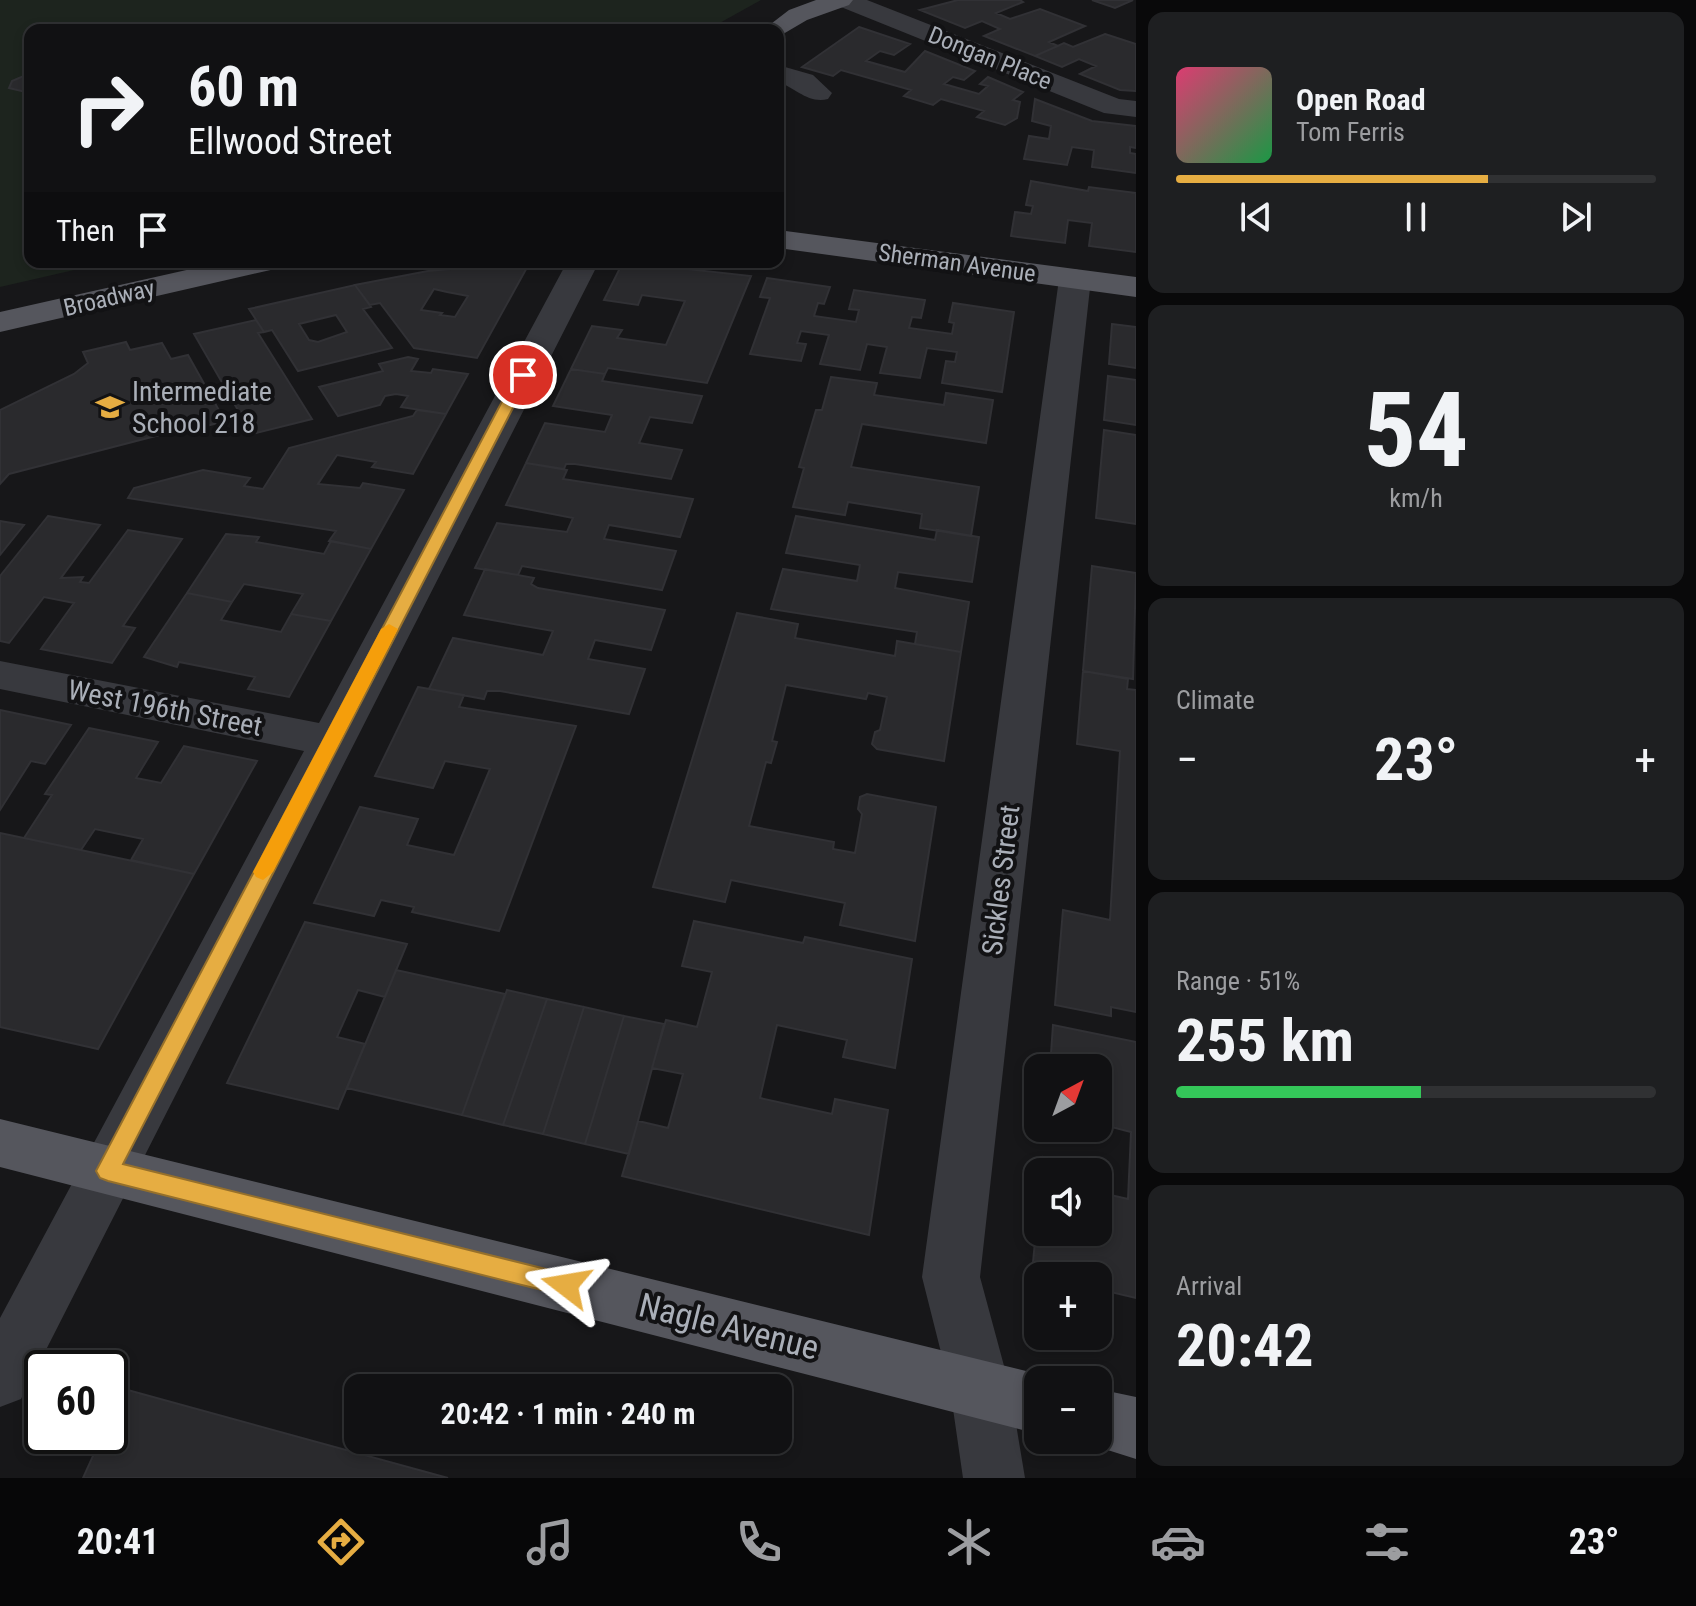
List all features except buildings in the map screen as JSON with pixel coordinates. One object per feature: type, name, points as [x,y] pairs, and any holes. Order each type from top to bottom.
[{"type":"main road","points":[[784,25],[798,15],[843,0]]},
{"type":"main road","name":"Sherman Avenue","points":[[784,240],[1136,287]]},
{"type":"main road","name":"Broadway","points":[[0,322],[238,268]]},
{"type":"main road","name":"Nagle Avenue","points":[[0,1143],[1024,1400]]},
{"type":"main road","points":[[1112,1422],[1136,1428]]},
{"type":"street","name":"Dongan Place","points":[[843,0],[1114,107],[1136,109]]},
{"type":"street","points":[[784,75],[803,81],[814,92],[784,94]]},
{"type":"street","points":[[0,1378],[580,268]]},
{"type":"street","name":"Sickles Street","points":[[994,1478],[980,1388],[951,1277],[1075,279]]},
{"type":"street","name":"West 196th Street","points":[[0,675],[331,741]]},
{"type":"shaded area","points":[[0,0],[761,0],[718,24],[24,24],[24,268],[83,268],[0,287]]},
{"type":"slow traffic","points":[[263,872],[389,629]]},
{"type":"place","name":"Intermediate School 218","points":[[110,407]]},
{"type":"route","points":[[523,375],[108,1171],[566,1285]]}]
